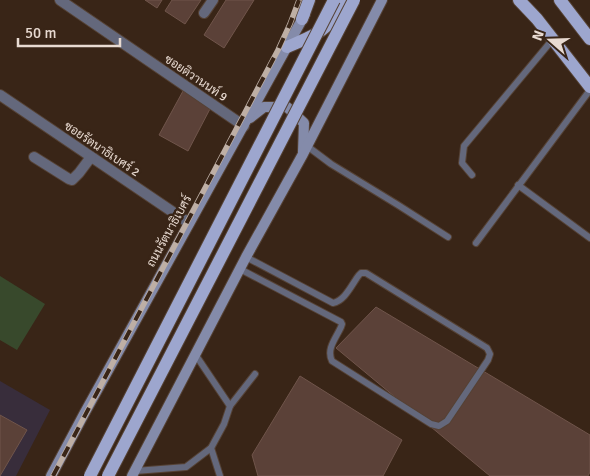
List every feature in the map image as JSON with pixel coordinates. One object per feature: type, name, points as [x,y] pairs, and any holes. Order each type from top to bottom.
[{"type":"main road","points":[[302,19],[311,0]]},
{"type":"main road","points":[[90,476],[334,0]]},
{"type":"main road","points":[[287,46],[310,37],[322,29],[334,18],[344,0]]},
{"type":"main road","points":[[108,476],[354,0]]},
{"type":"main road","points":[[134,473],[382,0]]},
{"type":"main road","points":[[519,0],[554,39],[590,89]]},
{"type":"main road","points":[[560,0],[590,39]]},
{"type":"main road","name":"ถนนรัตนาธิเบศร์","points":[[51,476],[302,19]]},
{"type":"main road","points":[[245,124],[264,106],[287,107],[304,123],[305,150]]},
{"type":"street","name":"ซอยติวานนท์ 9","points":[[60,0],[245,124]]},
{"type":"street","points":[[204,13],[213,0]]},
{"type":"street","name":"ซอยรัตนาธิเบศร์ 2","points":[[0,95],[189,223]]},
{"type":"street","points":[[34,157],[72,180],[80,173],[91,157]]},
{"type":"lane","points":[[472,174],[462,163],[464,146],[554,39]]},
{"type":"lane","points":[[476,243],[590,89]]},
{"type":"lane","points":[[305,150],[331,164],[448,237]]},
{"type":"lane","points":[[518,185],[590,238]]},
{"type":"lane","points":[[240,269],[341,322],[341,327],[330,349],[332,361],[431,424],[439,426],[445,422],[488,360],[490,354],[487,348],[366,273],[361,273],[341,300],[333,303],[246,257]]},
{"type":"lane","points":[[195,354],[230,406]]},
{"type":"lane","points":[[134,473],[186,467],[211,448],[224,424],[230,406],[255,374]]},
{"type":"lane","points":[[211,448],[220,476]]},
{"type":"lane","points":[[186,467],[188,476]]},
{"type":"shaded area","points":[[0,381],[50,410],[16,476],[0,476]]},
{"type":"green space","points":[[0,276],[45,304],[17,350],[0,340]]},
{"type":"building","points":[[145,0],[162,0],[157,8]]},
{"type":"building","points":[[172,0],[201,0],[185,24],[165,11]]},
{"type":"building","points":[[226,0],[254,0],[224,48],[204,35]]},
{"type":"building","points":[[183,91],[211,107],[188,151],[159,135]]},
{"type":"building","points":[[376,307],[590,435],[590,472],[588,476],[490,476],[336,348]]},
{"type":"building","points":[[300,376],[402,440],[383,476],[258,476],[252,455]]},
{"type":"building","points":[[0,415],[27,430],[0,476]]},
{"type":"railway","points":[[53,476],[278,50],[299,0]]}]
